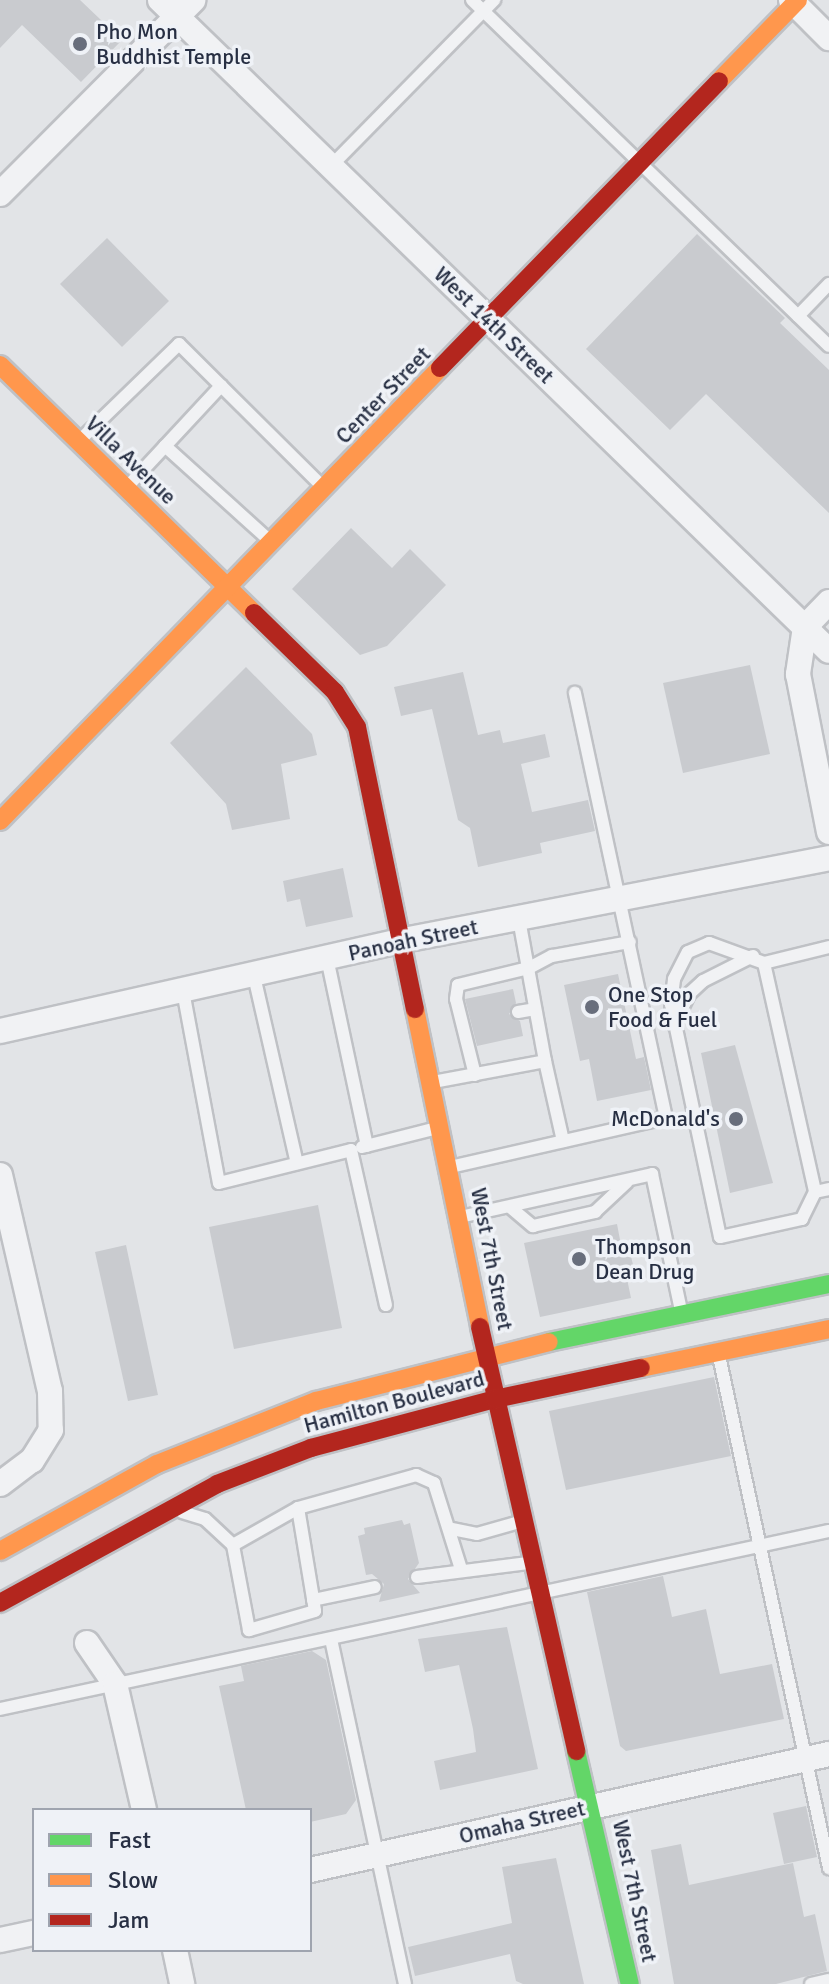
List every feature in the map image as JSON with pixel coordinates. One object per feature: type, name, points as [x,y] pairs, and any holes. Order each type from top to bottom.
[{"type":"main road","name":"Center Street","points":[[0,821],[230,588],[794,1]]},
{"type":"main road","name":"Villa Avenue","points":[[0,365],[230,588]]},
{"type":"main road","name":"West 7th Street","points":[[230,588],[349,707],[404,940],[495,1399],[592,1805],[630,1984]]},
{"type":"main road","name":"Hamilton Boulevard","points":[[0,1551],[207,1441],[316,1401],[487,1357],[829,1284]]},
{"type":"main road","name":"Hamilton Boulevard","points":[[0,1603],[217,1484],[311,1448],[495,1399],[829,1329]]},
{"type":"street","points":[[794,1],[829,38]]},
{"type":"street","points":[[0,194],[177,6]]},
{"type":"street","name":"West 14th Street","points":[[177,6],[331,166],[829,651]]},
{"type":"street","points":[[829,602],[805,627],[798,674],[829,832]]},
{"type":"street","name":"Panoah Street","points":[[0,1031],[404,940],[829,858]]},
{"type":"street","points":[[0,1175],[9,1255],[50,1391],[51,1430],[39,1452],[0,1484]]},
{"type":"street","points":[[87,1643],[115,1684],[144,1808]]},
{"type":"street","name":"Omaha Street","points":[[312,1870],[829,1754]]},
{"type":"street","points":[[0,1940],[32,1933]]},
{"type":"street","points":[[175,1952],[182,1984]]},
{"type":"lane","points":[[472,0],[829,346]]},
{"type":"lane","points":[[331,166],[494,0]]},
{"type":"lane","points":[[798,316],[829,284]]},
{"type":"lane","points":[[78,442],[179,344],[325,489]]},
{"type":"lane","points":[[125,489],[221,386]]},
{"type":"lane","points":[[165,446],[272,543]]},
{"type":"lane","points":[[450,1167],[666,1118],[575,693]]},
{"type":"lane","points":[[519,919],[563,1141]]},
{"type":"lane","points":[[475,1075],[458,985],[529,968],[552,956],[630,942]]},
{"type":"lane","points":[[709,943],[758,960],[815,1192],[802,1219],[720,1237],[674,1025],[674,979],[688,952],[709,943]]},
{"type":"lane","points":[[674,1025],[689,994],[703,981],[758,960],[829,947]]},
{"type":"lane","points":[[327,958],[367,1146]]},
{"type":"lane","points":[[254,976],[297,1163]]},
{"type":"lane","points":[[183,991],[219,1183],[442,1127]]},
{"type":"lane","points":[[518,1012],[535,1009]]},
{"type":"lane","points":[[433,1082],[545,1061]]},
{"type":"lane","points":[[351,1150],[386,1305]]},
{"type":"lane","points":[[460,1217],[652,1174],[682,1314]]},
{"type":"lane","points":[[510,1207],[533,1226],[595,1212],[629,1180]]},
{"type":"lane","points":[[815,1192],[829,1189]]},
{"type":"lane","points":[[718,1353],[829,1868]]},
{"type":"lane","points":[[233,1545],[298,1508],[416,1475],[434,1483],[452,1529],[461,1569]]},
{"type":"lane","points":[[172,1508],[205,1519],[233,1545],[249,1630],[315,1611],[298,1508]]},
{"type":"lane","points":[[452,1529],[477,1534],[525,1521]]},
{"type":"lane","points":[[0,1709],[829,1531]]},
{"type":"lane","points":[[417,1577],[535,1562]]},
{"type":"lane","points":[[313,1600],[375,1587]]},
{"type":"lane","points":[[331,1639],[405,1984]]},
{"type":"lane","points":[[811,1984],[829,1980]]},
{"type":"building","name":"Pho Mon Buddhist Temple","points":[[0,0],[80,0],[122,40],[81,82],[22,25],[0,48]]},
{"type":"building","points":[[697,234],[785,318],[780,323],[829,370],[829,513],[706,394],[670,430],[586,349]]},
{"type":"building","points":[[107,238],[169,301],[122,347],[60,284]]},
{"type":"building","points":[[351,528],[392,568],[410,549],[446,585],[387,646],[360,655],[292,589]]},
{"type":"building","points":[[750,665],[770,754],[683,773],[663,683]]},
{"type":"building","points":[[246,667],[312,734],[317,755],[281,764],[290,819],[232,830],[226,804],[170,743]]},
{"type":"building","points":[[463,672],[478,735],[500,730],[503,743],[545,734],[550,757],[521,764],[532,812],[588,800],[595,831],[540,843],[542,853],[478,867],[470,828],[458,820],[432,709],[401,716],[394,687]]},
{"type":"building","points":[[343,868],[353,917],[306,927],[300,899],[287,902],[283,881]]},
{"type":"building","points":[[618,974],[636,1059],[644,1057],[651,1090],[597,1101],[589,1059],[580,1061],[564,985]]},
{"type":"building","points":[[513,989],[516,1003],[509,1014],[520,1021],[523,1036],[477,1046],[465,999]]},
{"type":"building","name":"McDonald's","points":[[735,1045],[773,1183],[730,1193],[701,1053]]},
{"type":"building","points":[[318,1205],[342,1328],[234,1349],[209,1227]]},
{"type":"building","name":"Thompson Dean Drug","points":[[617,1224],[621,1245],[628,1244],[635,1273],[626,1274],[631,1298],[540,1317],[524,1243]]},
{"type":"building","points":[[126,1245],[158,1395],[128,1401],[95,1252]]},
{"type":"building","points":[[714,1377],[731,1456],[566,1490],[549,1411]]},
{"type":"building","points":[[402,1520],[404,1525],[410,1523],[419,1563],[408,1579],[420,1593],[379,1602],[384,1584],[372,1574],[366,1575],[358,1536],[365,1534],[364,1528]]},
{"type":"building","points":[[663,1576],[672,1617],[706,1609],[720,1674],[772,1664],[784,1719],[626,1751],[620,1746],[587,1592]]},
{"type":"building","points":[[507,1627],[538,1769],[440,1790],[434,1761],[476,1752],[473,1729],[459,1665],[425,1672],[418,1639]]},
{"type":"building","points":[[312,1651],[326,1660],[356,1800],[346,1814],[312,1822],[312,1808],[246,1808],[219,1686],[244,1681],[241,1666]]},
{"type":"building","points":[[806,1806],[817,1857],[784,1864],[773,1813]]},
{"type":"building","points":[[681,1844],[689,1885],[793,1863],[804,1917],[815,1914],[827,1971],[776,1984],[674,1984],[651,1850]]},
{"type":"building","points":[[556,1858],[584,1984],[523,1984],[516,1981],[510,1954],[415,1976],[408,1947],[512,1923],[502,1867]]},
{"type":"traffic: fast","points":[[549,1342],[829,1284]]},
{"type":"traffic: fast","points":[[576,1751],[630,1984]]},
{"type":"traffic: slow","points":[[719,81],[798,0]]},
{"type":"traffic: slow","points":[[0,365],[254,613]]},
{"type":"traffic: slow","points":[[0,821],[440,368]]},
{"type":"traffic: slow","points":[[415,1009],[480,1327]]},
{"type":"traffic: slow","points":[[641,1368],[829,1329]]},
{"type":"traffic: slow","points":[[0,1551],[157,1464],[316,1401],[549,1342]]},
{"type":"traffic: jam","points":[[440,368],[719,81]]},
{"type":"traffic: jam","points":[[254,613],[335,692],[357,727],[415,1009]]},
{"type":"traffic: jam","points":[[480,1327],[576,1751]]},
{"type":"traffic: jam","points":[[0,1603],[217,1484],[311,1448],[495,1399],[641,1368]]},
{"type":"place","name":"Pho Mon Buddhist Temple","points":[[80,44]]},
{"type":"place","name":"One Stop Food & Fuel","points":[[592,1007]]},
{"type":"place","name":"McDonald's","points":[[736,1119]]},
{"type":"place","name":"Thompson Dean Drug","points":[[579,1259]]}]
